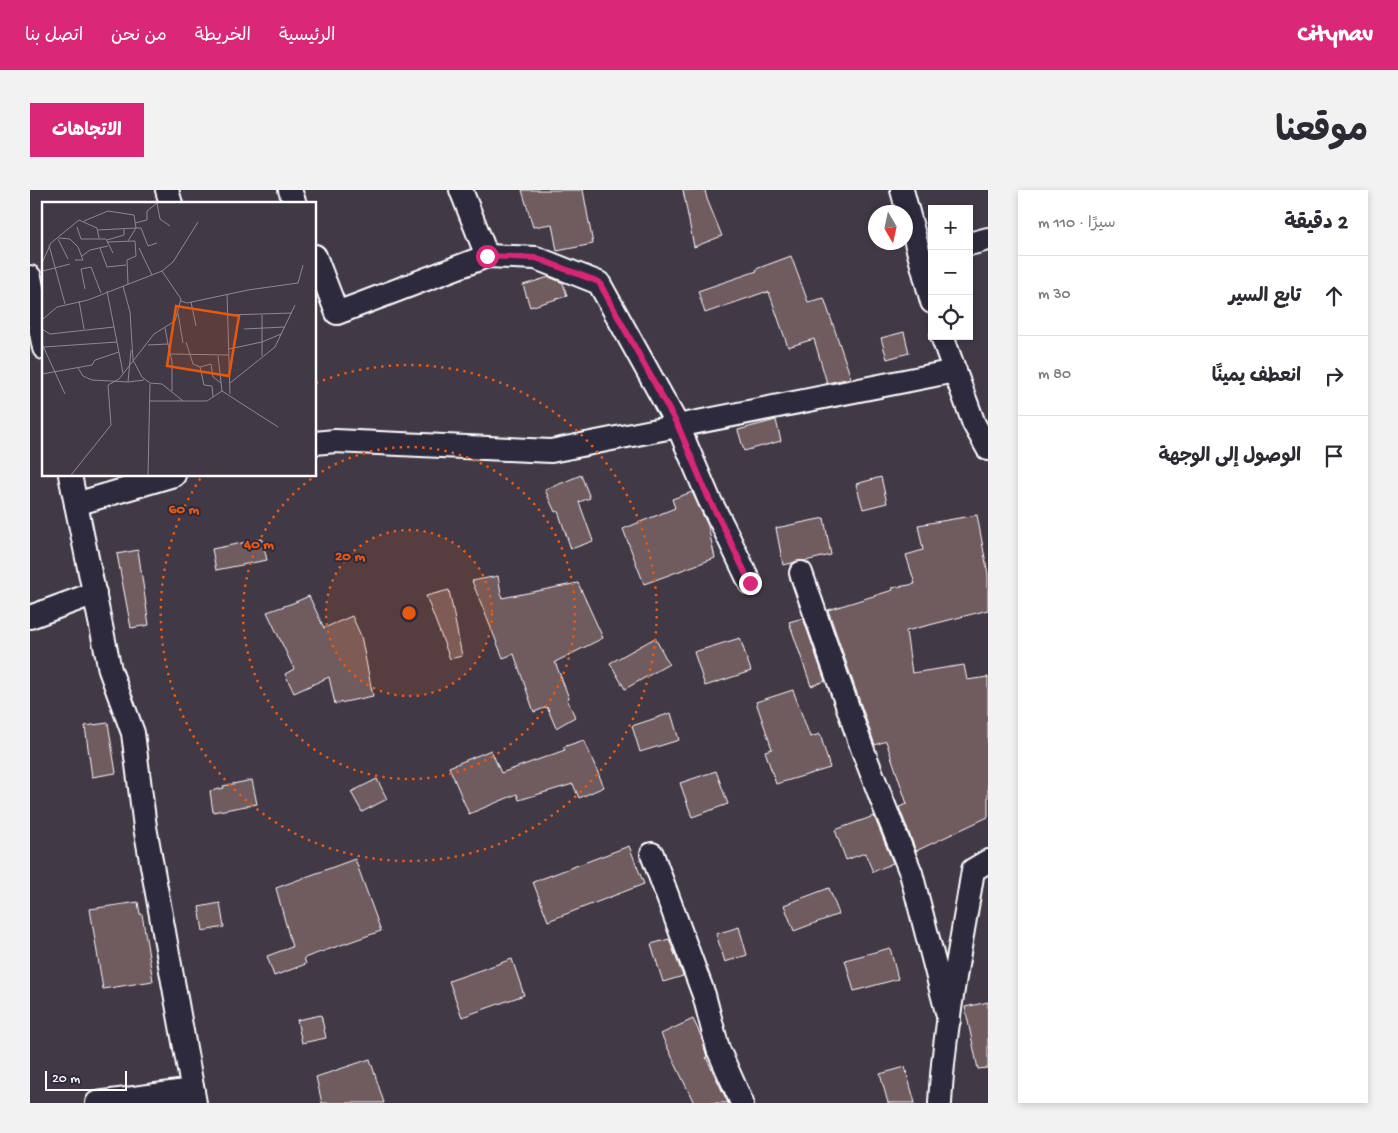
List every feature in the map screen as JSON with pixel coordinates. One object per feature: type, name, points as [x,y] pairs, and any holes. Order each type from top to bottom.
[{"type":"street","points":[[290,190],[294,202]]},
{"type":"street","points":[[461,190],[487,256]]},
{"type":"street","points":[[902,190],[925,256],[931,295]]},
{"type":"street","points":[[973,243],[988,239]]},
{"type":"street","points":[[316,259],[337,313],[487,256],[536,258],[599,282],[678,426],[709,499],[750,583]]},
{"type":"street","points":[[30,277],[42,338]]},
{"type":"street","points":[[943,340],[974,424],[988,449]]},
{"type":"street","points":[[316,443],[336,441],[551,451],[955,371]]},
{"type":"street","points":[[70,476],[110,670],[133,733],[145,827],[194,1097],[96,1103]]},
{"type":"street","points":[[76,504],[171,476]]},
{"type":"street","points":[[801,573],[862,748],[911,873],[949,1020]]},
{"type":"street","points":[[30,617],[95,593]]},
{"type":"street","points":[[652,854],[704,995],[718,1049],[742,1103]]},
{"type":"street","points":[[940,1103],[941,1079],[949,1020],[974,870],[988,861]]},
{"type":"building","points":[[522,190],[583,190],[593,244],[557,251],[552,224],[533,227]]},
{"type":"building","points":[[683,190],[705,190],[722,236],[694,247]]},
{"type":"building","points":[[791,256],[808,302],[824,298],[851,378],[827,383],[814,339],[788,347],[769,292],[705,313],[698,291],[757,271],[756,269]]},
{"type":"building","points":[[549,277],[563,283],[567,296],[530,307],[523,285]]},
{"type":"building","points":[[904,332],[909,353],[887,359],[881,338]]},
{"type":"building","points":[[776,420],[781,441],[744,451],[738,430]]},
{"type":"building","points":[[581,475],[590,498],[579,502],[593,541],[571,549],[558,511],[555,512],[545,490]]},
{"type":"building","points":[[881,477],[887,503],[863,509],[856,484]]},
{"type":"building","points":[[692,492],[708,526],[715,558],[644,584],[623,529],[675,508],[672,499]]},
{"type":"building","points":[[977,515],[988,574],[988,610],[906,631],[912,673],[964,665],[967,680],[988,677],[988,817],[916,851],[899,807],[907,804],[886,741],[875,745],[828,610],[893,590],[892,588],[915,584],[906,555],[923,550],[918,525]]},
{"type":"building","points":[[824,518],[831,555],[783,565],[776,528]]},
{"type":"building","points":[[262,539],[267,560],[216,570],[212,549]]},
{"type":"building","points":[[138,550],[149,625],[131,628],[117,554]]},
{"type":"building","points":[[498,576],[502,598],[578,583],[603,638],[555,662],[575,717],[556,728],[547,707],[534,712],[514,654],[503,658],[472,581]]},
{"type":"building","points":[[449,590],[462,656],[450,659],[426,596]]},
{"type":"building","points":[[309,596],[324,628],[352,616],[361,636],[373,696],[335,704],[329,677],[294,693],[285,674],[294,669],[267,612]]},
{"type":"building","points":[[803,618],[825,681],[811,686],[789,622]]},
{"type":"building","points":[[655,638],[669,664],[625,689],[610,663]]},
{"type":"building","points":[[740,638],[751,671],[705,686],[694,652]]},
{"type":"building","points":[[793,690],[810,737],[820,734],[830,768],[776,784],[765,751],[772,749],[756,702]]},
{"type":"building","points":[[671,713],[679,740],[640,752],[632,726]]},
{"type":"building","points":[[108,723],[116,773],[92,777],[85,726]]},
{"type":"building","points":[[584,740],[604,787],[579,798],[573,784],[519,800],[517,794],[469,814],[449,767],[491,750],[501,773],[565,750],[563,747]]},
{"type":"building","points":[[716,771],[728,804],[692,817],[680,783]]},
{"type":"building","points":[[377,779],[387,799],[362,812],[351,792]]},
{"type":"building","points":[[252,780],[257,804],[213,812],[210,791],[224,788],[223,786]]},
{"type":"building","points":[[874,816],[893,863],[873,872],[865,853],[846,860],[835,830]]},
{"type":"building","points":[[629,846],[644,884],[548,921],[533,882]]},
{"type":"building","points":[[355,859],[381,931],[304,958],[306,964],[274,976],[267,956],[292,947],[276,888]]},
{"type":"building","points":[[829,888],[839,914],[794,931],[784,905]]},
{"type":"building","points":[[138,902],[140,914],[142,914],[153,981],[103,989],[90,909]]},
{"type":"building","points":[[220,903],[224,927],[203,931],[199,907]]},
{"type":"building","points":[[739,927],[747,955],[725,962],[716,934]]},
{"type":"building","points":[[669,939],[683,976],[663,982],[651,944]]},
{"type":"building","points":[[890,948],[898,979],[854,991],[845,960]]},
{"type":"building","points":[[512,959],[524,995],[462,1017],[449,981]]},
{"type":"building","points":[[988,1002],[988,1068],[978,1069],[965,1007]]},
{"type":"building","points":[[321,1015],[326,1038],[302,1043],[297,1020]]},
{"type":"building","points":[[693,1019],[701,1036],[706,1057],[728,1103],[694,1103],[661,1034]]},
{"type":"building","points":[[370,1059],[384,1103],[322,1103],[316,1077]]},
{"type":"building","points":[[905,1067],[915,1103],[888,1103],[880,1074]]},
{"type":"route","points":[[487,256],[536,258],[599,282],[678,426],[709,499],[750,583]]}]
